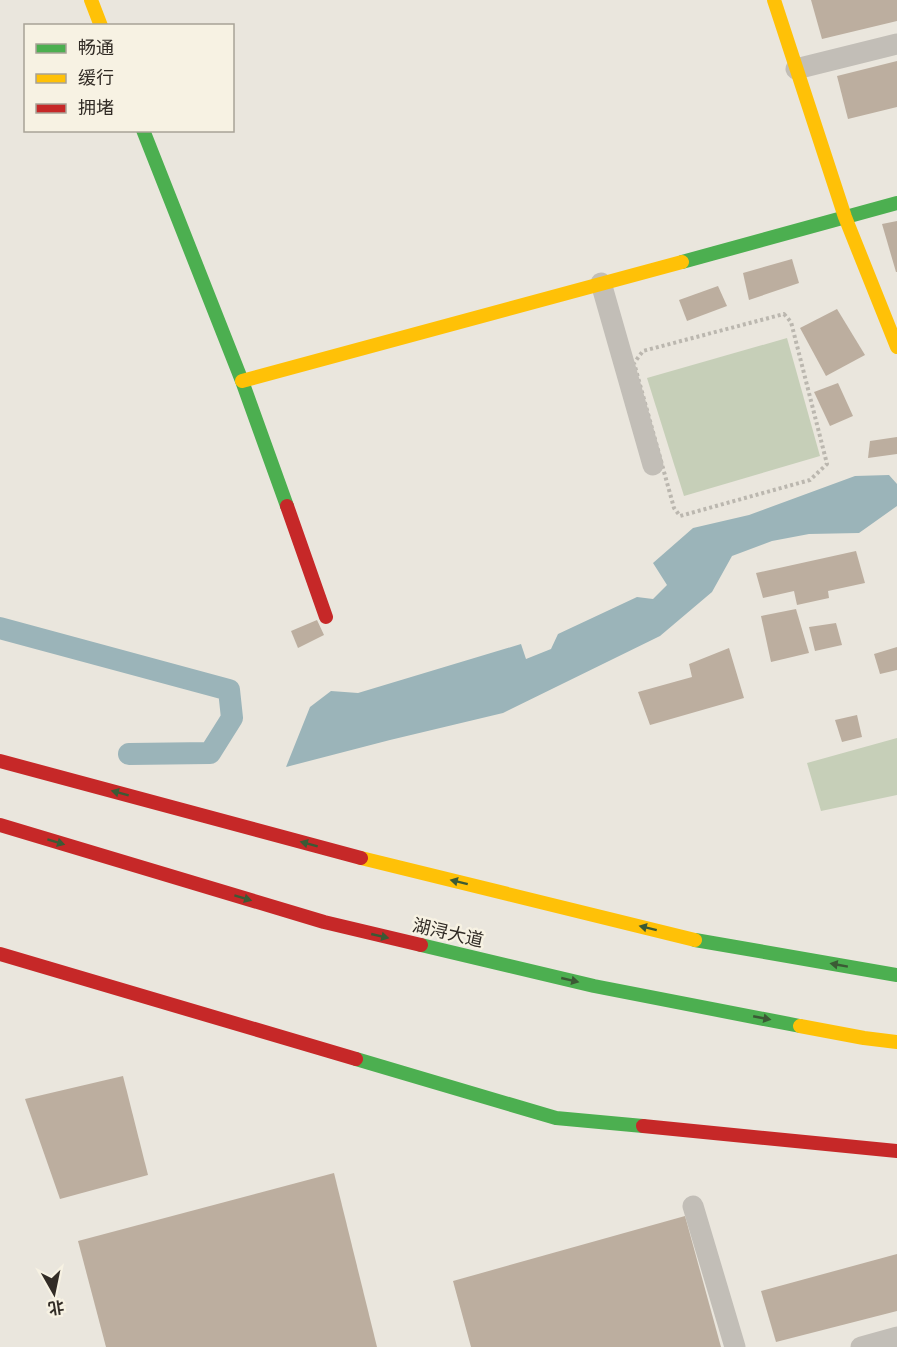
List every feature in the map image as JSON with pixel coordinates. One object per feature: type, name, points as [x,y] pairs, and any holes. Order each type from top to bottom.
[{"type":"street","points":[[91,0],[100,24]]},
{"type":"street","points":[[774,0],[845,217],[897,347]]},
{"type":"street","points":[[796,69],[897,44]]},
{"type":"street","points":[[144,132],[242,381],[326,617]]},
{"type":"street","points":[[242,381],[897,203]]},
{"type":"street","points":[[600,284],[653,465]]},
{"type":"street","points":[[0,761],[365,859],[703,942],[897,975]]},
{"type":"street","name":"湖浔大道","points":[[0,825],[324,922],[594,986],[864,1038],[897,1042]]},
{"type":"street","points":[[0,954],[556,1118],[897,1151]]},
{"type":"street","points":[[693,1206],[735,1347]]},
{"type":"street","points":[[861,1347],[897,1338]]},
{"type":"path","points":[[784,314],[791,322],[827,464],[810,480],[680,516],[674,508],[634,363],[643,351],[784,314]]},
{"type":"green space","points":[[787,338],[820,456],[684,496],[647,378]]},
{"type":"green space","points":[[897,738],[897,795],[821,811],[807,763]]},
{"type":"water","points":[[889,475],[897,484],[897,506],[859,533],[809,534],[772,541],[732,556],[712,592],[660,636],[503,713],[286,767],[310,707],[331,691],[358,693],[521,644],[526,659],[551,649],[558,634],[637,597],[653,599],[667,585],[653,563],[693,528],[749,515],[855,476]]},
{"type":"building","points":[[811,0],[897,0],[897,21],[822,39]]},
{"type":"building","points":[[897,61],[897,107],[848,119],[837,76]]},
{"type":"building","points":[[897,221],[897,272],[896,272],[882,224]]},
{"type":"building","points":[[792,259],[799,283],[749,300],[743,273]]},
{"type":"building","points":[[718,286],[727,306],[687,321],[679,300]]},
{"type":"building","points":[[837,309],[865,355],[826,376],[800,328]]},
{"type":"building","points":[[838,383],[853,416],[830,426],[814,392]]},
{"type":"building","points":[[897,437],[897,454],[868,458],[870,441]]},
{"type":"building","points":[[856,551],[865,583],[828,591],[829,598],[797,605],[794,591],[763,598],[756,573]]},
{"type":"building","points":[[796,609],[809,653],[771,662],[761,616]]},
{"type":"building","points":[[317,620],[324,635],[298,648],[291,631]]},
{"type":"building","points":[[836,623],[842,645],[815,651],[809,627]]},
{"type":"building","points":[[897,647],[897,670],[880,674],[874,654]]},
{"type":"building","points":[[729,648],[744,698],[650,725],[638,692],[692,677],[689,664]]},
{"type":"building","points":[[857,715],[862,737],[842,742],[835,720]]},
{"type":"building","points":[[123,1076],[148,1175],[60,1199],[25,1099]]},
{"type":"building","points":[[334,1173],[377,1347],[106,1347],[78,1241]]},
{"type":"building","points":[[685,1216],[721,1347],[471,1347],[453,1281]]},
{"type":"building","points":[[897,1254],[897,1311],[776,1342],[761,1291]]},
{"type":"waterway","points":[[0,628],[229,690],[232,718],[210,753],[129,754]]},
{"type":"traffic: fast","points":[[144,132],[242,381],[287,506]]},
{"type":"traffic: fast","points":[[682,262],[897,203]]},
{"type":"traffic: fast","points":[[695,940],[897,975]]},
{"type":"traffic: fast","points":[[421,945],[594,986],[800,1026]]},
{"type":"traffic: fast","points":[[356,1059],[556,1118],[643,1126]]},
{"type":"traffic: slow","points":[[91,0],[100,24]]},
{"type":"traffic: slow","points":[[774,0],[845,217],[897,347]]},
{"type":"traffic: slow","points":[[242,381],[682,262]]},
{"type":"traffic: slow","points":[[361,858],[695,940]]},
{"type":"traffic: slow","points":[[800,1026],[897,1042]]},
{"type":"traffic: jam","points":[[287,506],[326,617]]},
{"type":"traffic: jam","points":[[0,761],[361,858]]},
{"type":"traffic: jam","points":[[0,825],[324,922],[421,945]]},
{"type":"traffic: jam","points":[[0,954],[356,1059]]},
{"type":"traffic: jam","points":[[643,1126],[897,1151]]}]
